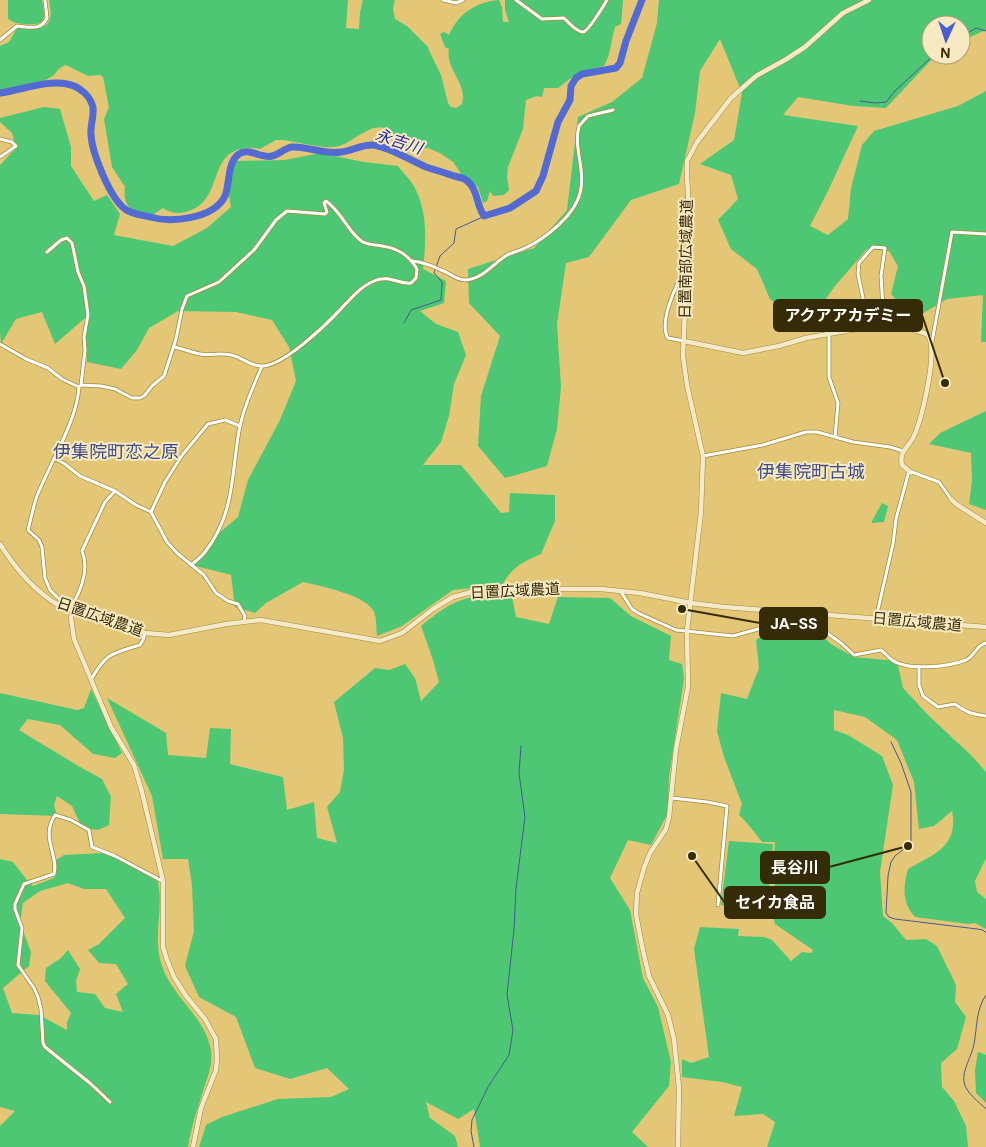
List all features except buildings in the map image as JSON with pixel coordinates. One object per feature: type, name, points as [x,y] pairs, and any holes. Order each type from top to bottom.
[{"type":"street","points":[[0,40],[17,26],[37,28],[42,25],[47,18],[44,0]]},
{"type":"street","points":[[443,0],[456,3],[463,0]]},
{"type":"street","points":[[516,0],[542,19],[564,18],[582,32],[591,25],[607,0]]},
{"type":"street","name":"日置南部広域農道","points":[[678,1147],[679,1088],[672,1030],[668,1015],[649,976],[636,914],[641,875],[650,853],[668,823],[676,749],[688,687],[687,631],[701,512],[703,456],[687,385],[683,356],[689,212],[686,177],[687,161],[697,142],[731,98],[756,76],[805,47],[843,13],[869,0]]},
{"type":"street","points":[[412,261],[441,270],[458,279],[468,280],[480,275],[506,256],[526,248],[550,232],[565,220],[578,202],[582,174],[577,144],[579,126],[588,116],[613,110]]},
{"type":"street","points":[[0,139],[12,142],[16,146],[0,157]]},
{"type":"street","points":[[0,344],[26,359],[48,368],[62,379],[80,386],[101,386],[115,389],[132,398],[140,398],[164,376],[174,347],[182,309],[187,296],[219,282],[254,250],[276,220],[287,211],[325,214],[327,212],[324,203],[326,201],[334,207],[355,236],[362,242],[370,245],[395,248],[403,252],[417,269],[416,278],[412,283],[408,284],[389,278],[377,279],[368,284],[351,297],[326,324],[292,353],[275,362],[262,366],[229,354],[199,354],[174,347]]},
{"type":"street","points":[[986,234],[952,232],[932,343],[924,403],[913,439],[903,451],[902,466],[909,471],[939,482],[956,504],[986,523]]},
{"type":"street","points":[[47,252],[61,240],[67,238],[72,243],[78,272],[84,286],[88,315],[78,395],[72,416],[36,497],[28,530],[42,547],[45,578],[50,590],[58,598],[73,604]]},
{"type":"street","points":[[869,327],[858,274],[859,263],[873,247],[885,248],[881,276],[884,324]]},
{"type":"street","points":[[686,267],[676,284],[664,325],[668,338],[743,353],[779,346],[806,338],[884,324],[898,325],[927,334],[932,343]]},
{"type":"street","points":[[829,334],[829,377],[838,403],[835,437]]},
{"type":"street","points":[[191,565],[204,554],[211,544],[229,504],[240,426],[262,366]]},
{"type":"street","points":[[151,512],[165,482],[182,454],[208,424],[225,420],[240,426]]},
{"type":"street","points":[[703,456],[763,445],[806,432],[818,432],[853,442],[890,447],[903,451]]},
{"type":"street","points":[[54,458],[80,476],[115,491],[136,505],[151,512],[167,542],[177,554],[204,575],[216,593],[238,604],[245,616],[244,620]]},
{"type":"street","points":[[876,618],[893,544],[896,520],[909,471]]},
{"type":"street","points":[[115,491],[105,502],[82,550],[86,559],[84,575],[80,592],[73,604],[71,618],[74,638],[91,680],[112,726],[134,765],[151,826],[163,881],[163,946],[166,960],[182,990],[210,1027],[216,1039],[216,1070],[201,1108],[193,1147]]},
{"type":"street","name":"日置広域農道","points":[[0,544],[18,570],[30,583],[58,605],[145,633],[169,635],[244,620],[279,622],[380,642],[402,633],[448,600],[474,591],[501,589],[621,591],[691,603],[780,612],[986,627]]},
{"type":"street","points":[[621,591],[632,609],[671,629],[736,635],[776,624],[780,612]]},
{"type":"street","points":[[799,613],[841,643],[854,655],[880,650],[892,660],[919,667],[944,665],[967,659],[980,644],[986,643]]},
{"type":"street","points":[[91,680],[100,664],[117,652],[140,646],[145,633]]},
{"type":"street","points":[[919,667],[919,685],[923,696],[932,704],[938,707],[956,704],[958,707],[970,712],[986,716]]},
{"type":"street","points":[[672,798],[727,806],[718,905]]},
{"type":"street","points":[[110,1102],[72,1068],[48,1050],[43,1043],[43,1026],[38,997],[34,988],[18,966],[22,928],[15,904],[24,884],[54,874],[49,832],[55,816],[71,820],[89,830],[92,846],[163,881]]},
{"type":"green space","points":[[8,0],[42,0],[43,20],[37,24],[13,22],[8,19]]},
{"type":"green space","points":[[49,0],[348,0],[346,28],[359,29],[363,0],[395,0],[393,8],[395,19],[407,26],[427,46],[441,75],[448,103],[451,107],[456,108],[462,104],[462,90],[450,63],[449,49],[445,47],[440,34],[444,32],[449,35],[453,27],[469,10],[483,3],[499,0],[502,7],[503,22],[509,22],[505,10],[505,0],[623,1],[621,24],[615,27],[610,52],[604,66],[579,72],[558,88],[544,88],[542,97],[537,96],[526,100],[523,129],[508,167],[509,190],[504,195],[493,196],[490,191],[487,201],[483,203],[478,187],[462,175],[453,162],[440,153],[428,148],[413,150],[403,148],[391,132],[377,127],[334,147],[276,140],[260,149],[241,149],[230,153],[223,161],[211,190],[197,207],[179,213],[163,208],[151,216],[127,205],[125,187],[112,167],[104,119],[109,107],[103,77],[100,75],[88,76],[66,65],[51,77],[39,83],[0,92],[0,46],[9,42],[18,28],[35,29],[46,26],[50,17]]},
{"type":"green space","points":[[659,0],[986,0],[986,30],[971,37],[971,15],[921,15],[921,65],[927,65],[886,108],[853,106],[798,97],[783,115],[858,126],[810,226],[828,235],[848,219],[851,188],[862,145],[874,131],[958,106],[986,91],[986,342],[981,342],[983,295],[947,299],[905,324],[905,310],[891,294],[898,266],[889,251],[867,249],[835,286],[816,313],[800,321],[770,299],[757,269],[731,249],[718,220],[738,199],[731,175],[700,164],[734,140],[742,93],[720,39],[700,71],[695,113],[679,184],[631,200],[589,257],[566,263],[557,324],[561,387],[557,429],[547,466],[505,478],[478,446],[481,396],[500,336],[469,303],[468,269],[534,248],[567,210],[578,117],[612,102],[642,78],[657,23]]},
{"type":"green space","points":[[44,107],[60,109],[71,147],[71,166],[94,201],[107,195],[120,214],[114,235],[173,246],[207,228],[231,207],[226,179],[236,161],[285,160],[320,153],[364,162],[398,166],[413,185],[422,208],[425,228],[423,269],[446,281],[444,303],[420,311],[436,324],[458,332],[466,355],[454,384],[449,416],[441,442],[423,465],[461,465],[501,513],[509,512],[510,493],[555,495],[555,521],[541,554],[518,566],[502,585],[453,590],[402,626],[377,636],[375,615],[370,606],[342,592],[303,582],[266,603],[255,613],[235,607],[231,575],[192,565],[218,534],[238,517],[248,480],[280,420],[296,381],[289,347],[272,320],[236,312],[178,311],[149,328],[137,350],[121,369],[87,362],[85,318],[55,344],[42,312],[16,319],[1,344],[0,165],[16,148],[12,133],[0,122],[0,118]]},
{"type":"green space","points":[[986,411],[986,510],[969,504],[972,481],[971,453],[929,444],[940,433]]},
{"type":"green space","points":[[882,503],[888,506],[884,522],[872,523],[872,521]]},
{"type":"green space","points":[[509,594],[512,596],[516,617],[549,624],[558,597],[610,598],[631,616],[671,636],[669,660],[682,664],[684,679],[669,777],[668,813],[651,845],[628,840],[610,878],[630,910],[643,978],[658,1007],[671,1062],[669,1086],[632,1132],[648,1147],[480,1147],[474,1109],[458,1119],[426,1102],[430,1118],[455,1136],[458,1147],[199,1147],[206,1125],[222,1117],[278,1099],[331,1097],[349,1089],[327,1068],[290,1079],[255,1068],[236,1017],[199,997],[185,966],[194,931],[192,885],[188,859],[163,859],[152,796],[107,698],[166,733],[168,755],[206,758],[210,728],[231,729],[230,764],[283,777],[287,810],[314,802],[317,838],[337,843],[327,807],[340,792],[344,769],[343,738],[334,702],[375,668],[389,670],[405,664],[415,678],[421,701],[439,682],[421,626],[443,609],[461,600]]},
{"type":"green space","points":[[797,614],[831,644],[854,657],[897,661],[903,688],[986,772],[986,858],[975,881],[977,892],[986,899],[986,929],[975,923],[968,924],[915,917],[908,906],[905,894],[908,869],[935,853],[948,841],[952,833],[952,811],[934,826],[919,829],[914,782],[897,740],[865,717],[834,710],[834,730],[848,735],[882,756],[893,785],[880,872],[883,916],[892,923],[906,940],[926,939],[937,946],[956,985],[955,1002],[966,1017],[957,1049],[941,1063],[942,1087],[954,1101],[966,1126],[968,1147],[767,1147],[775,1122],[763,1114],[734,1116],[742,1087],[722,1082],[682,1077],[682,1059],[691,1063],[709,1057],[694,949],[700,927],[739,929],[738,936],[764,937],[772,940],[791,961],[802,952],[811,953],[813,950],[775,924],[772,914],[773,888],[785,876],[774,854],[775,842],[762,842],[739,815],[742,804],[724,757],[717,731],[721,693],[747,699],[759,668],[756,640]]},
{"type":"green space","points":[[91,689],[122,753],[115,758],[93,754],[60,725],[28,719],[19,730],[102,779],[111,797],[109,825],[98,830],[82,828],[72,806],[57,796],[54,805],[57,816],[0,814],[0,693],[77,710],[84,708]]},
{"type":"green space","points":[[729,841],[773,844],[767,911],[732,908],[721,905]]},
{"type":"green space","points":[[104,853],[136,867],[158,882],[160,903],[158,945],[162,966],[173,988],[203,1028],[211,1051],[210,1070],[188,1147],[0,1147],[0,1126],[15,1111],[0,1107],[0,859],[13,862],[33,886],[54,878],[56,873],[53,862],[64,855]],"holes":[[[68,883],[84,889],[106,889],[125,918],[99,944],[88,950],[99,963],[116,964],[128,984],[116,994],[123,1012],[105,1008],[95,994],[77,992],[76,981],[80,969],[68,950],[61,958],[46,968],[45,981],[71,1013],[67,1022],[67,1030],[39,1015],[12,1013],[3,988],[29,966],[31,952],[20,923],[23,903],[40,891]]]},
{"type":"green space","points":[[978,1052],[986,1055],[986,1103],[976,1093],[975,1070]]},
{"type":"waterway","name":"永吉川","points":[[0,93],[50,83],[71,85],[84,92],[90,99],[93,108],[92,143],[103,175],[119,203],[127,211],[137,214],[159,219],[180,219],[212,210],[225,196],[232,162],[243,152],[268,156],[275,155],[292,147],[335,153],[374,145],[400,154],[426,167],[464,179],[473,187],[484,216],[510,208],[536,191],[543,176],[558,122],[570,100],[571,86],[576,78],[582,74],[616,68],[620,63],[626,41],[642,0]]},
{"type":"waterway","points":[[971,31],[976,28],[986,31]]},
{"type":"waterway","points":[[860,101],[886,102],[923,65]]},
{"type":"waterway","points":[[404,323],[411,310],[441,300],[442,282],[434,273],[440,256],[454,243],[456,229],[485,216]]},
{"type":"waterway","points":[[891,742],[911,792],[911,842],[891,862],[888,876],[886,913],[889,917],[895,919],[977,929],[983,930],[986,933]]},
{"type":"waterway","points":[[474,1147],[471,1131],[472,1120],[488,1087],[509,1055],[513,1030],[507,995],[516,888],[525,817],[519,773],[521,746]]},
{"type":"waterway","points":[[986,995],[979,1012],[974,1044],[964,1077],[967,1090],[986,1109]]},
{"type":"place","name":"アクアアカデミー","points":[[945,383]]},
{"type":"place","name":"JA-SS","points":[[682,609]]},
{"type":"place","name":"長谷川","points":[[908,846]]},
{"type":"place","name":"セイカ食品","points":[[692,856]]},
{"type":"district","name":"伊集院町恋之原","points":[[116,452]]},
{"type":"district","name":"伊集院町古城","points":[[811,472]]}]
